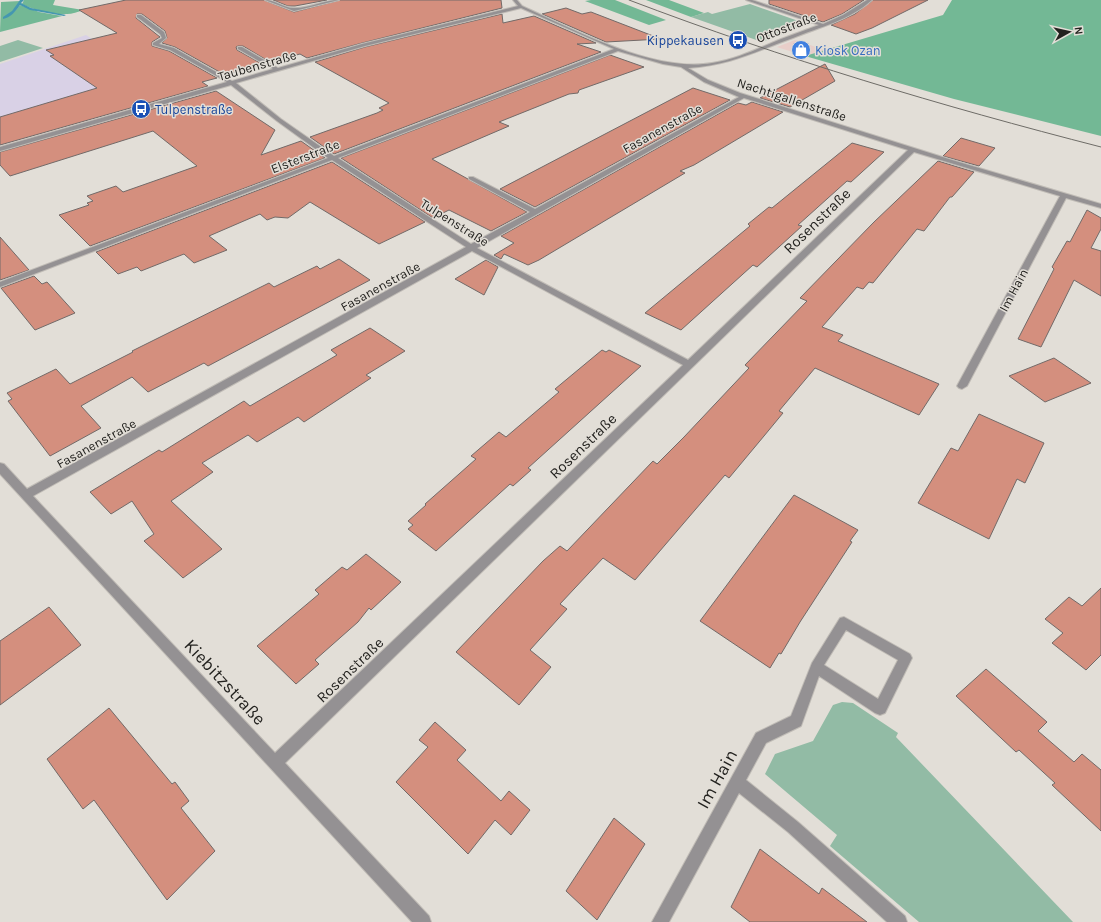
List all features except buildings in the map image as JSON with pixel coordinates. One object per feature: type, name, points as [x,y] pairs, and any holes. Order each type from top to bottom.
[{"type":"street","points":[[0,0],[5,0]]},
{"type":"street","points":[[267,0],[294,10],[337,0]]},
{"type":"street","points":[[515,0],[521,7]]},
{"type":"street","points":[[748,0],[822,25]]},
{"type":"street","name":"Ottostraße","points":[[683,66],[710,65],[732,60],[851,13],[870,0]]},
{"type":"street","name":"Nachtigallenstraße","points":[[521,7],[619,49],[653,61],[683,66],[690,73],[704,81],[744,96],[912,150],[1099,203]]},
{"type":"street","name":"Taubenstraße","points":[[0,150],[364,45],[521,7]]},
{"type":"street","name":"Tulpenstraße","points":[[139,16],[162,33],[164,38],[155,44],[172,49],[232,83],[279,120],[333,158],[472,248],[689,364]]},
{"type":"street","points":[[240,48],[278,70]]},
{"type":"street","name":"Elsterstraße","points":[[0,285],[619,49]]},
{"type":"street","name":"Fasanenstraße","points":[[26,495],[744,96]]},
{"type":"street","name":"Rosenstraße","points":[[275,763],[912,150]]},
{"type":"street","points":[[471,178],[536,212]]},
{"type":"street","name":"Im Hain","points":[[962,386],[1064,194]]},
{"type":"street","name":"Kiebitzstraße","points":[[0,467],[423,922]]},
{"type":"street","name":"Im Hain","points":[[660,922],[761,738],[796,721],[816,667],[844,622],[906,658],[880,708],[816,667]]},
{"type":"street","points":[[737,782],[793,827],[899,922]]},
{"type":"shaded area","points":[[86,35],[177,93],[0,142],[0,64]]},
{"type":"shaded area","points":[[795,40],[825,50],[805,56],[777,47]]},
{"type":"green space","points":[[24,0],[55,0],[53,5],[83,10],[69,14],[50,13],[22,4]]},
{"type":"green space","points":[[615,0],[666,20],[649,25],[585,1]]},
{"type":"green space","points":[[646,0],[669,0],[704,13],[691,17]]},
{"type":"green space","points":[[952,0],[1101,0],[1101,136],[954,99],[805,56],[943,15]]},
{"type":"green space","points":[[20,1],[12,12],[3,18],[10,15],[20,5],[39,12],[62,16],[0,32],[1,2]]},
{"type":"green space","points":[[750,4],[807,24],[762,42],[691,17],[708,12],[712,14]]},
{"type":"green space","points":[[18,40],[43,48],[0,62],[0,46]]},
{"type":"green space","points":[[842,702],[853,703],[898,733],[896,737],[1073,922],[919,922],[830,846],[837,835],[765,774],[775,754],[813,741],[833,705]]},
{"type":"waterway","points":[[4,18],[13,12],[22,0]]},
{"type":"waterway","points":[[20,4],[30,9],[64,15]]},
{"type":"tram line","points":[[629,0],[687,22],[804,62],[922,98],[1101,147]]},
{"type":"place","name":"Kippekausen","points":[[738,40]]},
{"type":"place","name":"Kiosk Ozan","points":[[801,50]]},
{"type":"place","name":"Tulpenstraße","points":[[141,109]]}]
